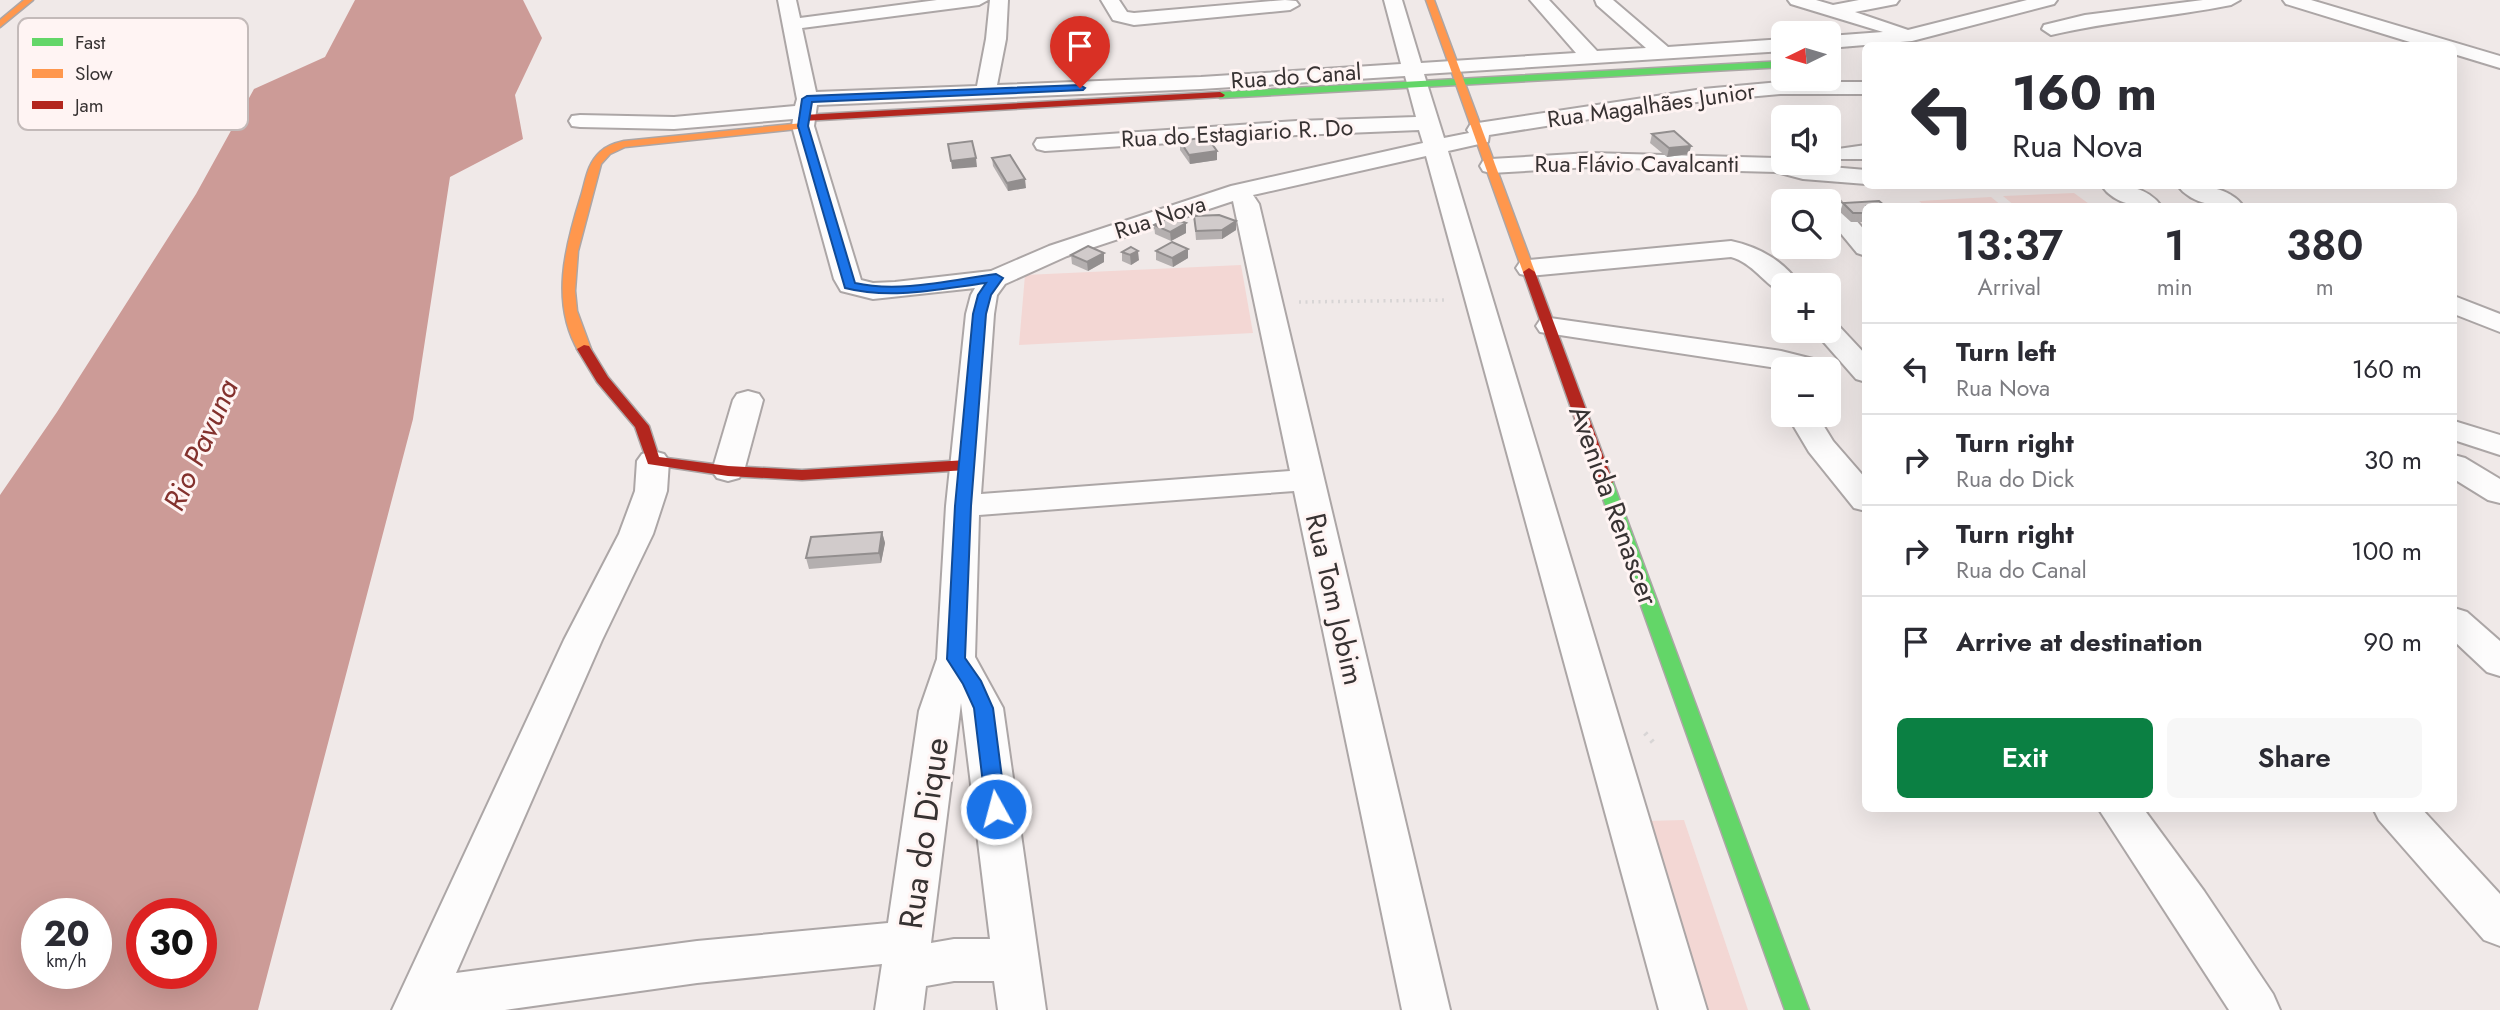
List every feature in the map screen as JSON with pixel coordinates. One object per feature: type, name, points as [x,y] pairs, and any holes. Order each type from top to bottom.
[{"type":"main road","points":[[0,24],[29,0]]},
{"type":"main road","name":"Avenida Renascer","points":[[1430,0],[1797,1010]]},
{"type":"main road","points":[[1457,73],[1771,64]]},
{"type":"main road","points":[[967,465],[802,475],[728,471],[653,461],[642,427],[596,370],[579,339],[568,310],[568,254],[598,159],[609,149],[624,144],[804,114],[1414,76]]},
{"type":"street","points":[[787,0],[793,24],[804,114]]},
{"type":"street","points":[[793,24],[979,0]]},
{"type":"street","points":[[986,92],[998,27],[999,0]]},
{"type":"street","points":[[1110,0],[1120,16],[1134,19],[1290,5]]},
{"type":"street","points":[[1392,0],[1433,134],[1683,1010]]},
{"type":"street","points":[[1539,0],[1591,57]]},
{"type":"street","points":[[1797,0],[1912,34]]},
{"type":"street","points":[[1832,10],[1891,0]]},
{"type":"street","points":[[2051,29],[2085,21],[2168,12],[2231,0]]},
{"type":"street","points":[[2292,0],[2432,42]]},
{"type":"street","points":[[1603,1],[1662,52]]},
{"type":"street","points":[[1872,42],[1912,34],[2033,1]]},
{"type":"street","points":[[1841,42],[1862,43]]},
{"type":"street","name":"Rua do Canal","points":[[580,121],[674,123],[804,114],[986,92],[1414,76],[1591,57],[1771,46]]},
{"type":"street","points":[[2457,49],[2500,62]]},
{"type":"street","name":"Rua Magalhães Junior","points":[[1479,133],[1703,95],[1780,88],[1862,88]]},
{"type":"street","name":"Rua Nova","points":[[804,114],[847,279],[850,285],[873,291],[996,278],[1058,251],[1239,191],[1433,134],[1479,133]]},
{"type":"street","name":"Rua do Estagiario R. Do","points":[[1045,144],[1433,134]]},
{"type":"street","name":"Rua Flávio Cavalcanti","points":[[1491,166],[1590,160],[1771,165]]},
{"type":"street","points":[[1805,175],[1816,189]]},
{"type":"street","name":"Rua Flávio Cavalcanti","points":[[1841,175],[1862,177]]},
{"type":"street","points":[[2118,189],[2144,203]]},
{"type":"street","points":[[2196,189],[2225,203]]},
{"type":"street","name":"Rua Tom Jobim","points":[[1239,191],[1247,204],[1426,1010]]},
{"type":"street","points":[[1841,219],[1862,242]]},
{"type":"street","points":[[1529,268],[1731,248],[1761,260],[1775,273]]},
{"type":"street","name":"Rua do Dique","points":[[904,973],[939,711],[956,659],[963,506],[980,314],[984,295],[996,278]]},
{"type":"street","points":[[2457,305],[2500,324]]},
{"type":"street","points":[[1550,326],[1771,362]]},
{"type":"street","points":[[1839,343],[1862,369]]},
{"type":"street","points":[[1841,375],[1862,380]]},
{"type":"street","points":[[728,471],[748,400]]},
{"type":"street","points":[[1809,427],[1820,445],[1862,496]]},
{"type":"street","points":[[2457,431],[2500,446]]},
{"type":"street","points":[[417,1005],[583,640],[636,534],[651,491],[653,461]]},
{"type":"street","points":[[2457,467],[2500,493]]},
{"type":"street","points":[[963,506],[1309,480]]},
{"type":"street","points":[[2457,624],[2500,662]]},
{"type":"street","name":"Rua do Dique","points":[[956,659],[971,681],[983,708],[1022,1010]]},
{"type":"street","points":[[2122,812],[2188,905],[2256,1010]]},
{"type":"street","points":[[2398,812],[2500,926]]},
{"type":"street","points":[[417,1005],[697,962],[904,973],[954,960],[1015,960]]},
{"type":"path","points":[[1269,303],[1480,300]]},
{"type":"shaded area","points":[[2074,193],[2088,203],[2011,203],[2003,196]]},
{"type":"shaded area","points":[[1991,197],[1998,203],[1921,203],[1919,201]]},
{"type":"shaded area","points":[[1241,265],[1253,333],[1019,345],[1025,275]]},
{"type":"shaded area","points":[[1684,820],[1748,1010],[1704,1010],[1646,821]]},
{"type":"water","name":"Rio Pavuna","points":[[355,0],[523,0],[542,38],[515,95],[523,139],[450,177],[413,419],[258,1010],[0,1010],[0,495],[57,412],[196,194],[231,130],[248,130],[248,100],[254,89],[325,57]]},
{"type":"building","points":[[1674,131],[1691,146],[1669,148],[1652,134]]},
{"type":"building","points":[[1207,137],[1217,151],[1189,155],[1180,141]]},
{"type":"building","points":[[972,141],[976,158],[951,161],[948,144]]},
{"type":"building","points":[[1010,155],[1025,179],[1007,183],[992,158]]},
{"type":"building","points":[[1879,201],[1881,203],[1862,203],[1862,213],[1853,213],[1843,203]]},
{"type":"building","points":[[1219,215],[1236,221],[1222,230],[1196,231],[1194,216]]},
{"type":"building","points":[[1170,217],[1186,223],[1170,232],[1154,225]]},
{"type":"building","points":[[1172,242],[1188,249],[1172,258],[1156,251]]},
{"type":"building","points":[[1088,246],[1104,253],[1087,262],[1071,255]]},
{"type":"building","points":[[1131,247],[1138,251],[1130,255],[1122,252]]},
{"type":"building","points":[[882,532],[879,553],[806,558],[811,537]]},
{"type":"traffic: fast","points":[[1220,95],[1771,65]]},
{"type":"traffic: fast","points":[[1605,482],[1797,1010]]},
{"type":"traffic: slow","points":[[0,24],[29,0]]},
{"type":"traffic: slow","points":[[1430,0],[1529,272]]},
{"type":"traffic: slow","points":[[584,349],[570,311],[569,271],[593,173],[603,154],[624,144],[803,126]]},
{"type":"traffic: jam","points":[[803,118],[1220,95]]},
{"type":"traffic: jam","points":[[1529,272],[1605,482]]},
{"type":"traffic: jam","points":[[584,349],[602,379],[642,426],[653,461],[728,471],[802,475],[967,465]]},
{"type":"route","points":[[996,809],[983,708],[971,681],[956,659],[963,506],[980,314],[984,295],[996,278],[895,290],[873,291],[850,285],[803,126],[804,112],[807,99],[1080,88]]}]
